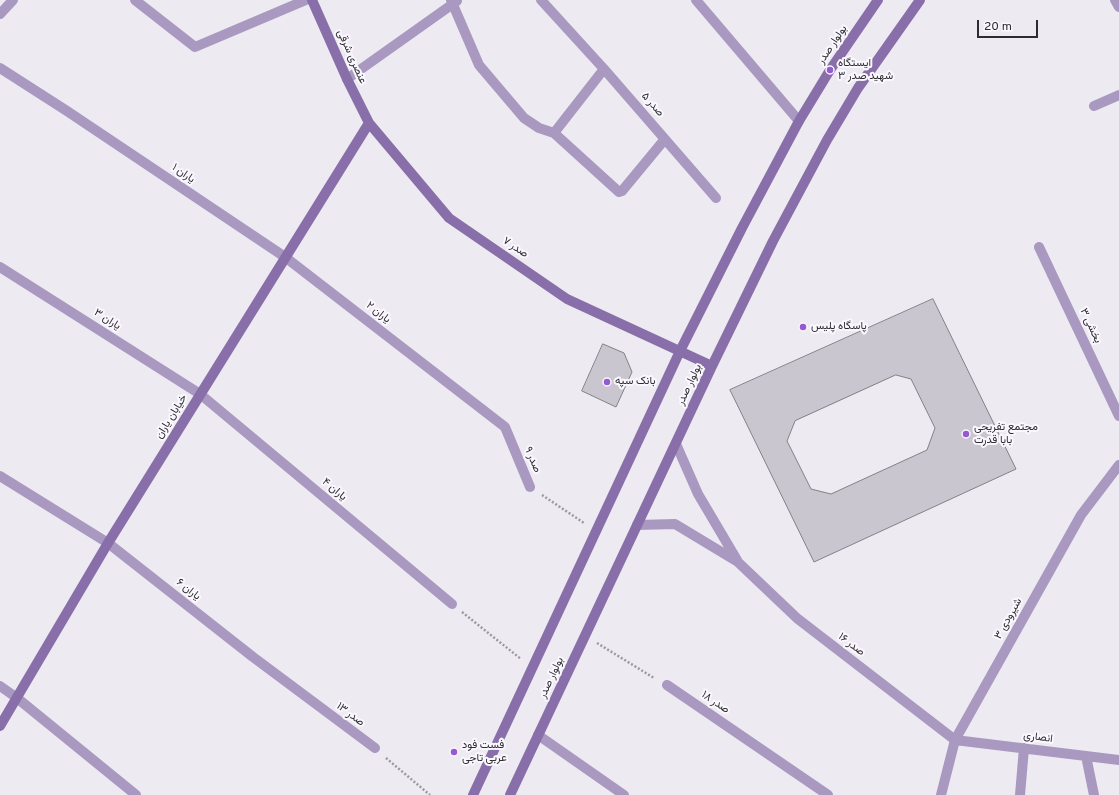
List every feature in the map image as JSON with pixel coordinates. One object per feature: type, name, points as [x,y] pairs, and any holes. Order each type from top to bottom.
[{"type":"main road","name":"عنصری شرقی","points":[[312,0],[347,79],[369,122]]},
{"type":"main road","name":"بولوار صدر","points":[[473,795],[680,351],[742,228],[799,121],[830,70],[878,0]]},
{"type":"main road","name":"بولوار صدر","points":[[510,795],[712,366],[773,241],[827,140],[858,88],[920,0]]},
{"type":"main road","name":"صدر ۷","points":[[369,122],[449,218],[567,299],[712,366]]},
{"type":"main road","name":"خیابان یاران","points":[[0,726],[108,543],[369,122]]},
{"type":"street","points":[[0,14],[13,0]]},
{"type":"street","points":[[135,0],[195,48],[306,0]]},
{"type":"street","name":"صدر ۵","points":[[541,0],[604,69],[716,198]]},
{"type":"street","points":[[696,0],[799,121]]},
{"type":"street","points":[[1115,0],[1119,7]]},
{"type":"street","points":[[347,79],[454,2],[479,65],[524,118],[531,124],[554,133],[619,192],[622,191],[664,139]]},
{"type":"street","name":"یاران ۱","points":[[0,68],[67,111],[285,258]]},
{"type":"street","points":[[554,133],[604,69]]},
{"type":"street","points":[[1094,106],[1119,95]]},
{"type":"street","name":"بخشی ۳","points":[[1039,247],[1119,416]]},
{"type":"street","name":"یاران ۲","points":[[285,258],[455,388]]},
{"type":"street","name":"یاران ۳","points":[[0,267],[200,394]]},
{"type":"street","name":"صدر ۹","points":[[455,388],[505,427],[530,487]]},
{"type":"street","name":"یاران ۴","points":[[200,394],[452,604]]},
{"type":"street","name":"صدر ۱۶","points":[[676,444],[698,494],[738,562]]},
{"type":"street","name":"شیرودی ۳","points":[[940,795],[955,740],[1081,515],[1119,465]]},
{"type":"street","name":"یاران ۶","points":[[0,476],[108,543],[253,657]]},
{"type":"street","name":"صدر ۱۶","points":[[637,525],[675,524],[738,562],[798,619],[955,740]]},
{"type":"street","name":"صدر ۱۳","points":[[253,657],[374,748]]},
{"type":"street","name":"صدر ۱۸","points":[[667,685],[828,795]]},
{"type":"street","points":[[0,686],[17,698],[136,795]]},
{"type":"street","points":[[538,735],[624,795]]},
{"type":"street","name":"انصاری","points":[[955,740],[1119,760]]},
{"type":"street","points":[[1020,795],[1024,748]]},
{"type":"street","points":[[1086,756],[1094,795]]},
{"type":"path","name":"صدر ۹","points":[[530,487],[596,532]]},
{"type":"path","points":[[452,604],[532,668]]},
{"type":"path","points":[[585,635],[667,685]]},
{"type":"path","points":[[374,748],[430,795]]},
{"type":"building","name":"مجتمع تفریحی بابا قدرت","points":[[933,299],[1016,469],[814,562],[730,390]],"holes":[[[896,375],[911,379],[935,428],[927,450],[831,494],[811,489],[787,441],[795,421]]]},
{"type":"building","name":"بانک سپه","points":[[603,344],[624,353],[632,372],[616,407],[582,391]]},
{"type":"place","name":"ایستگاه شهید صدر ۳","points":[[830,70]]},
{"type":"place","name":"پاسگاه پلیس","points":[[803,327]]},
{"type":"place","name":"بانک سپه","points":[[607,382]]},
{"type":"place","name":"مجتمع تفریحی بابا قدرت","points":[[966,434]]},
{"type":"place","name":"فست فود عربی تاجی","points":[[454,752]]}]
